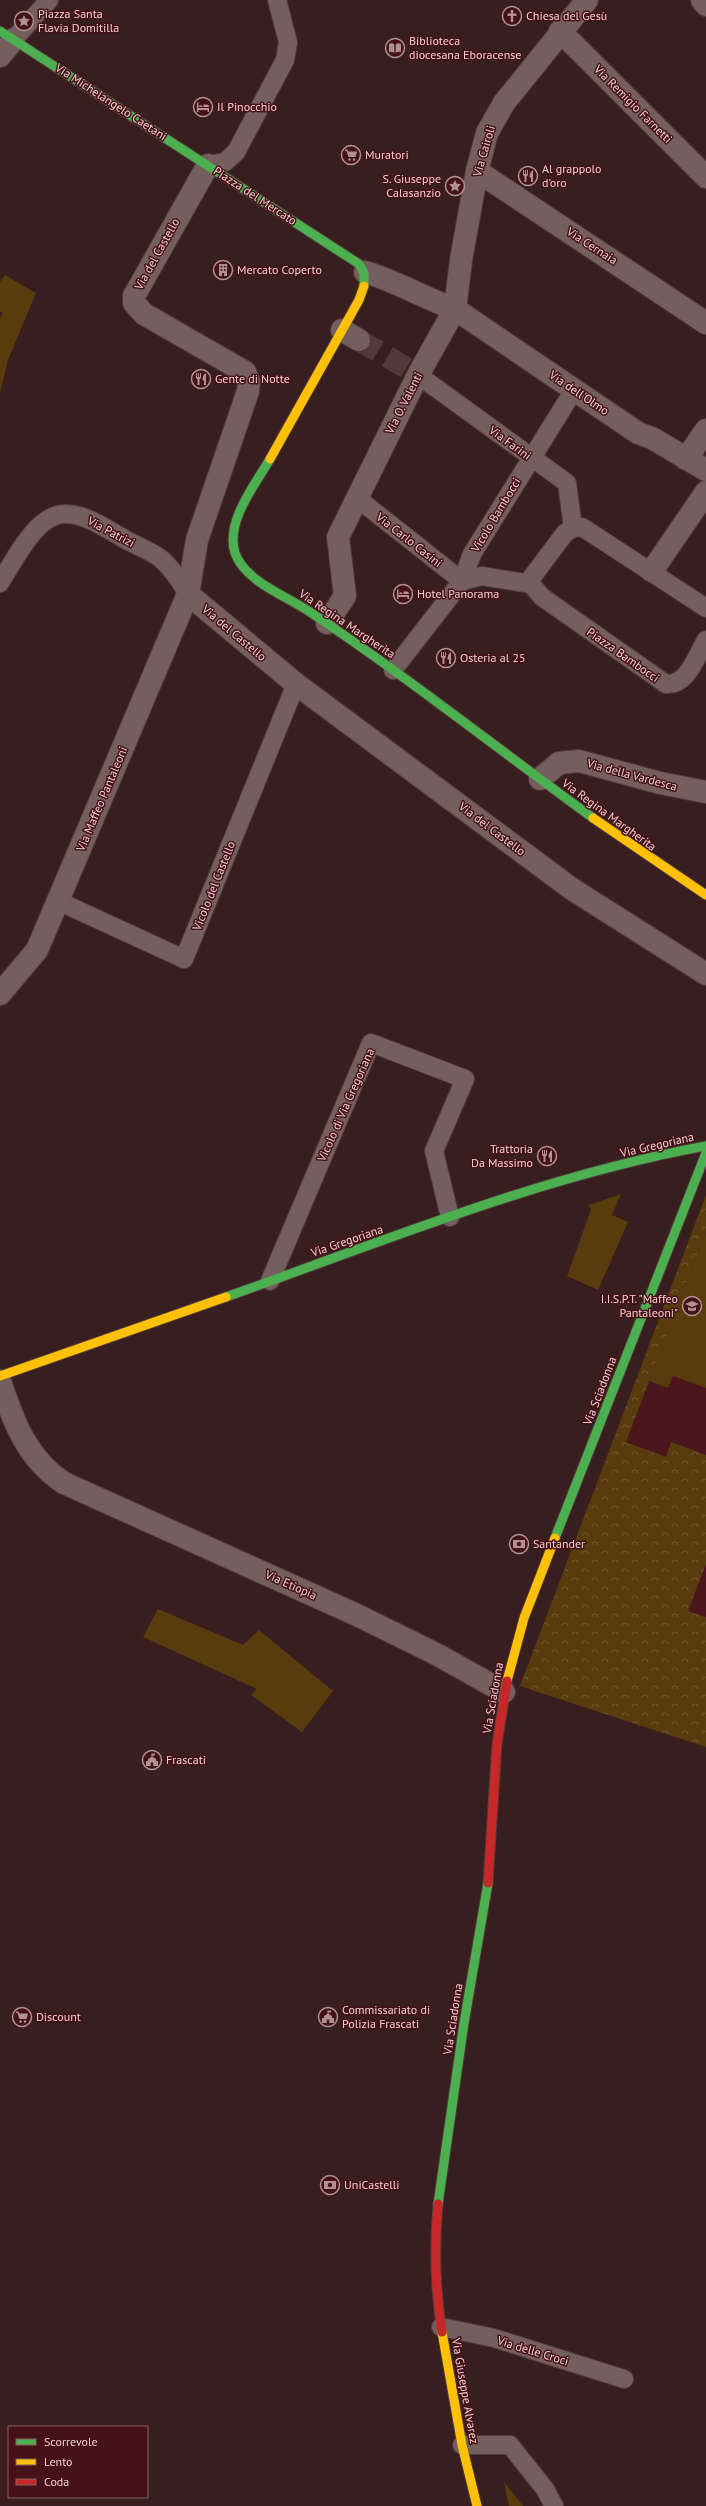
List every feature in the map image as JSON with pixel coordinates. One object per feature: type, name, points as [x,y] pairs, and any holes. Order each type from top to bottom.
[{"type":"street","name":"Via Cairoli","points":[[455,309],[461,260],[477,171],[487,133],[495,116],[560,31],[587,0]]},
{"type":"street","points":[[702,0],[706,5]]},
{"type":"street","name":"Via Remigio Farnetti","points":[[560,31],[706,177]]},
{"type":"street","points":[[0,56],[7,35]]},
{"type":"street","name":"Via Michelangelo Caetani","points":[[7,35],[208,165]]},
{"type":"street","name":"Piazza del Mercato","points":[[208,165],[359,264],[365,272]]},
{"type":"street","name":"Via del Castello","points":[[208,165],[134,296],[134,303],[144,314],[246,372],[249,381],[197,540],[188,594],[296,684],[578,893],[706,974]]},
{"type":"street","name":"Via Cernaia","points":[[477,171],[706,323]]},
{"type":"street","points":[[365,272],[385,277],[436,303],[455,309]]},
{"type":"street","name":"Via Regina Margherita","points":[[365,272],[363,291],[351,335],[234,523],[232,538],[234,551],[241,564],[254,577],[327,623],[393,670],[622,839],[706,895]]},
{"type":"street","name":"Via O. Valenti","points":[[327,623],[345,596],[338,537],[414,373],[455,309]]},
{"type":"street","name":"Via dell'Olmo","points":[[455,309],[638,433],[706,470]]},
{"type":"street","points":[[686,459],[706,430]]},
{"type":"street","points":[[652,571],[706,492]]},
{"type":"street","name":"Via Maffeo Pantaleoni","points":[[0,994],[37,950],[188,594]]},
{"type":"street","name":"Via della Vardesca","points":[[540,779],[559,764],[579,761],[660,783],[706,792]]},
{"type":"street","name":"Via Gregoriana","points":[[0,1376],[450,1217],[591,1173],[662,1154],[706,1146]]},
{"type":"street","name":"Via Sciadonna","points":[[434,2279],[439,2193],[488,1881],[493,1827],[497,1744],[504,1692],[524,1618],[706,1153]]},
{"type":"street","name":"Via Etiopia","points":[[0,1381],[17,1428],[33,1456],[46,1470],[74,1488],[357,1615],[438,1655],[504,1692]]},
{"type":"street","name":"Via Giuseppe Alvarez","points":[[434,2279],[441,2328],[462,2445],[477,2506]]},
{"type":"lane","points":[[7,35],[50,0]]},
{"type":"lane","name":"Piazza del Mercato","points":[[208,165],[224,162],[236,152],[285,60],[288,42],[277,0]]},
{"type":"lane","name":"Via Farini","points":[[414,373],[530,458],[567,483],[573,528]]},
{"type":"lane","name":"Vicolo Bambocci","points":[[462,582],[472,554],[530,458],[574,390]]},
{"type":"lane","name":"Via Carlo Casini","points":[[357,498],[462,582]]},
{"type":"lane","name":"Via Patrizi","points":[[0,583],[38,528],[47,519],[58,515],[73,515],[88,519],[160,558],[175,573],[188,594]]},
{"type":"lane","points":[[393,670],[462,582],[482,576],[531,584],[536,570],[565,533],[573,528],[582,527],[590,531],[706,608]]},
{"type":"lane","name":"Piazza Bambocci","points":[[531,584],[542,598],[666,684],[674,685],[684,679],[706,640]]},
{"type":"lane","name":"Vicolo del Castello","points":[[58,901],[184,958],[296,684]]},
{"type":"lane","name":"Vicolo di Via Gregoriana","points":[[270,1281],[371,1043],[465,1079],[434,1151],[450,1217]]},
{"type":"lane","name":"Via delle Croci","points":[[441,2328],[494,2338],[624,2379]]},
{"type":"lane","points":[[462,2445],[510,2445],[545,2489],[554,2506]]},
{"type":"shaded area","name":"I.I.S.P.T. \"Maffeo Pantaleoni\"","points":[[706,1232],[706,1455],[672,1442],[666,1457],[626,1442]]},
{"type":"shaded area","points":[[706,1564],[706,1617],[688,1611]]},
{"type":"green space","points":[[5,275],[36,293],[8,360],[0,393],[0,317],[3,313],[0,311],[0,282]]},
{"type":"green space","points":[[621,1194],[612,1215],[628,1222],[598,1290],[567,1276],[591,1210],[589,1205]]},
{"type":"green space","points":[[706,1195],[706,1232],[626,1442],[666,1457],[671,1442],[706,1455],[706,1564],[688,1611],[706,1617],[706,1747],[520,1686]]},
{"type":"green space","points":[[706,1232],[706,1388],[673,1376],[668,1388],[649,1381]]},
{"type":"green space","points":[[158,1609],[243,1645],[259,1630],[333,1691],[302,1732],[251,1695],[257,1689],[143,1637]]},
{"type":"green space","points":[[504,2482],[523,2506],[509,2506]]},
{"type":"tunnel","points":[[359,340],[410,370]]},
{"type":"traffic: fast","points":[[0,31],[359,264],[364,273],[364,286]]},
{"type":"traffic: fast","points":[[270,459],[243,504],[234,529],[233,541],[235,553],[247,572],[266,586],[307,610],[380,660],[593,818]]},
{"type":"traffic: fast","points":[[226,1297],[404,1233],[524,1192],[584,1174],[706,1146]]},
{"type":"traffic: fast","points":[[555,1538],[706,1153]]},
{"type":"traffic: fast","points":[[438,2204],[464,2023],[488,1883]]},
{"type":"traffic: slow","points":[[270,459],[359,300],[364,286]]},
{"type":"traffic: slow","points":[[593,818],[706,895]]},
{"type":"traffic: slow","points":[[0,1376],[226,1297]]},
{"type":"traffic: slow","points":[[507,1681],[524,1618],[555,1538]]},
{"type":"traffic: slow","points":[[442,2332],[462,2445],[477,2506]]},
{"type":"traffic: jam","points":[[488,1883],[497,1744],[507,1681]]},
{"type":"traffic: jam","points":[[438,2204],[436,2268],[442,2332]]},
{"type":"place","name":"Chiesa del Gesù","points":[[512,16]]},
{"type":"place","name":"Piazza Santa Flavia Domitilla","points":[[24,21]]},
{"type":"place","name":"Biblioteca diocesana Eboracense","points":[[395,48]]},
{"type":"place","name":"Il Pinocchio","points":[[203,107]]},
{"type":"place","name":"Muratori","points":[[351,155]]},
{"type":"place","name":"Al grappolo d'oro","points":[[528,176]]},
{"type":"place","name":"S. Giuseppe Calasanzio","points":[[455,186]]},
{"type":"place","name":"Mercato Coperto","points":[[223,270]]},
{"type":"place","name":"Gente di Notte","points":[[201,379]]},
{"type":"place","name":"Hotel Panorama","points":[[403,594]]},
{"type":"place","name":"Osteria al 25","points":[[446,658]]},
{"type":"place","name":"Trattoria Da Massimo","points":[[547,1156]]},
{"type":"place","name":"I.I.S.P.T. \"Maffeo Pantaleoni\"","points":[[692,1306]]},
{"type":"place","name":"Santander","points":[[519,1544]]},
{"type":"place","name":"Frascati","points":[[152,1760]]},
{"type":"place","name":"Discount","points":[[22,2017]]},
{"type":"place","name":"Commissariato di Polizia Frascati","points":[[328,2017]]},
{"type":"place","name":"UniCastelli","points":[[330,2185]]}]
